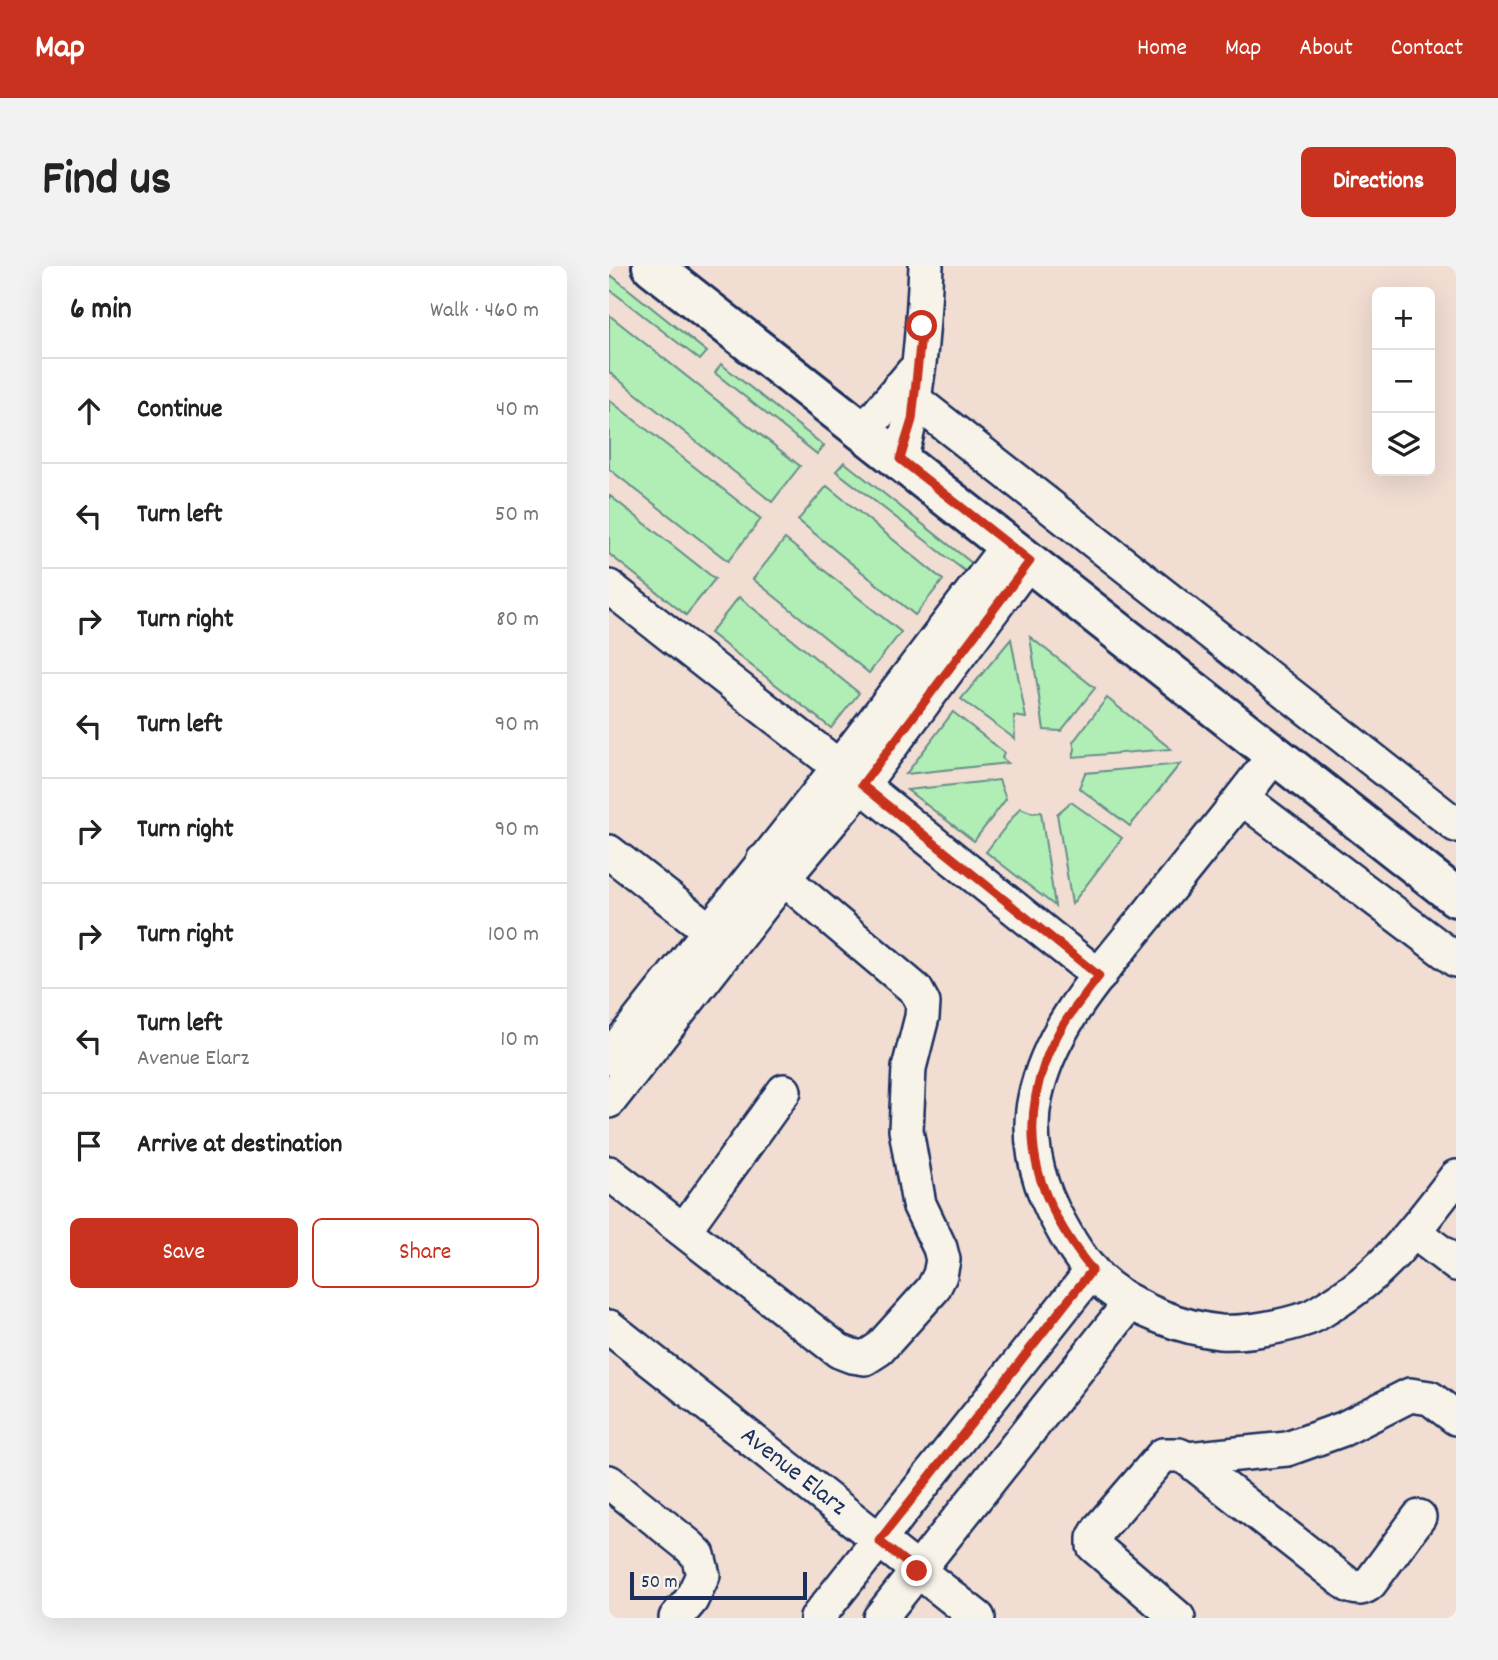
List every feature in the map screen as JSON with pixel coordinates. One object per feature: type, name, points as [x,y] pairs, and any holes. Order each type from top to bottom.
[{"type":"main road","points":[[663,272],[1456,897]]},
{"type":"street","points":[[900,459],[912,420],[910,385],[926,266]]},
{"type":"street","points":[[864,431],[910,385]]},
{"type":"street","points":[[910,385],[1004,473],[1456,825]]},
{"type":"street","points":[[609,1058],[658,1018],[850,776],[1019,553]]},
{"type":"street","points":[[609,587],[1099,976]]},
{"type":"street","points":[[1275,754],[1099,976],[1070,1015],[1046,1060],[1034,1099],[1032,1132],[1037,1171],[1049,1203],[1067,1240],[1107,1287],[1131,1302],[1176,1322],[1221,1332],[1264,1328],[1310,1317],[1347,1295],[1377,1270],[1414,1232],[1456,1177]]},
{"type":"street","points":[[1242,797],[1456,960]]},
{"type":"street","points":[[609,852],[709,930]]},
{"type":"street","points":[[609,1101],[709,930],[773,870]]},
{"type":"street","points":[[609,1173],[839,1351],[852,1356],[865,1357],[879,1349],[933,1289],[943,1260],[919,1204],[906,1130],[909,1068],[923,1003],[916,990],[773,870]]},
{"type":"street","points":[[684,1230],[784,1091]]},
{"type":"street","points":[[1414,1232],[1456,1264]]},
{"type":"street","points":[[817,1618],[1092,1270]]},
{"type":"street","points":[[880,1618],[1131,1302]]},
{"type":"street","name":"Avenue Elarz","points":[[609,1327],[978,1618]]},
{"type":"street","points":[[1188,1459],[1287,1449],[1343,1429],[1410,1395],[1430,1398],[1456,1418]]},
{"type":"street","points":[[1178,1618],[1094,1546],[1094,1538],[1100,1528],[1163,1455],[1179,1455],[1188,1459],[1350,1586],[1358,1589],[1365,1588],[1370,1583],[1419,1517]]},
{"type":"street","points":[[612,1491],[698,1555],[703,1575],[691,1600],[676,1618]]},
{"type":"green space","points":[[612,276],[707,352],[700,360],[609,289]]},
{"type":"green space","points":[[609,315],[800,466],[772,502],[609,372]]},
{"type":"green space","points":[[721,364],[824,446],[817,454],[715,373]]},
{"type":"green space","points":[[609,400],[761,519],[728,561],[609,469]]},
{"type":"green space","points":[[844,462],[973,564],[966,572],[836,471]]},
{"type":"green space","points":[[827,486],[943,580],[915,615],[798,520]]},
{"type":"green space","points":[[609,495],[715,579],[686,615],[609,554]]},
{"type":"green space","points":[[785,539],[901,632],[869,673],[753,579]]},
{"type":"green space","points":[[739,597],[859,693],[831,728],[710,633]]},
{"type":"green space","points":[[1030,637],[1095,688],[1061,731],[1044,730]]},
{"type":"green space","points":[[1011,639],[1026,718],[1014,716],[1015,739],[961,699]]},
{"type":"green space","points":[[1107,698],[1171,749],[1073,757],[1073,742]]},
{"type":"green space","points":[[953,712],[1004,752],[1002,758],[1008,763],[906,774]]},
{"type":"green space","points":[[1180,764],[1130,826],[1079,788],[1085,773]]},
{"type":"green space","points":[[999,780],[1006,799],[974,841],[907,790]]},
{"type":"green space","points":[[1071,802],[1122,838],[1072,904],[1057,814]]},
{"type":"green space","points":[[1020,808],[1033,813],[1041,812],[1055,906],[986,852]]},
{"type":"route","points":[[917,1571],[879,1541],[1092,1270],[1067,1240],[1049,1203],[1037,1171],[1032,1132],[1034,1099],[1046,1060],[1070,1015],[1099,976],[862,785],[1030,561],[900,459],[912,420],[922,326]]}]
